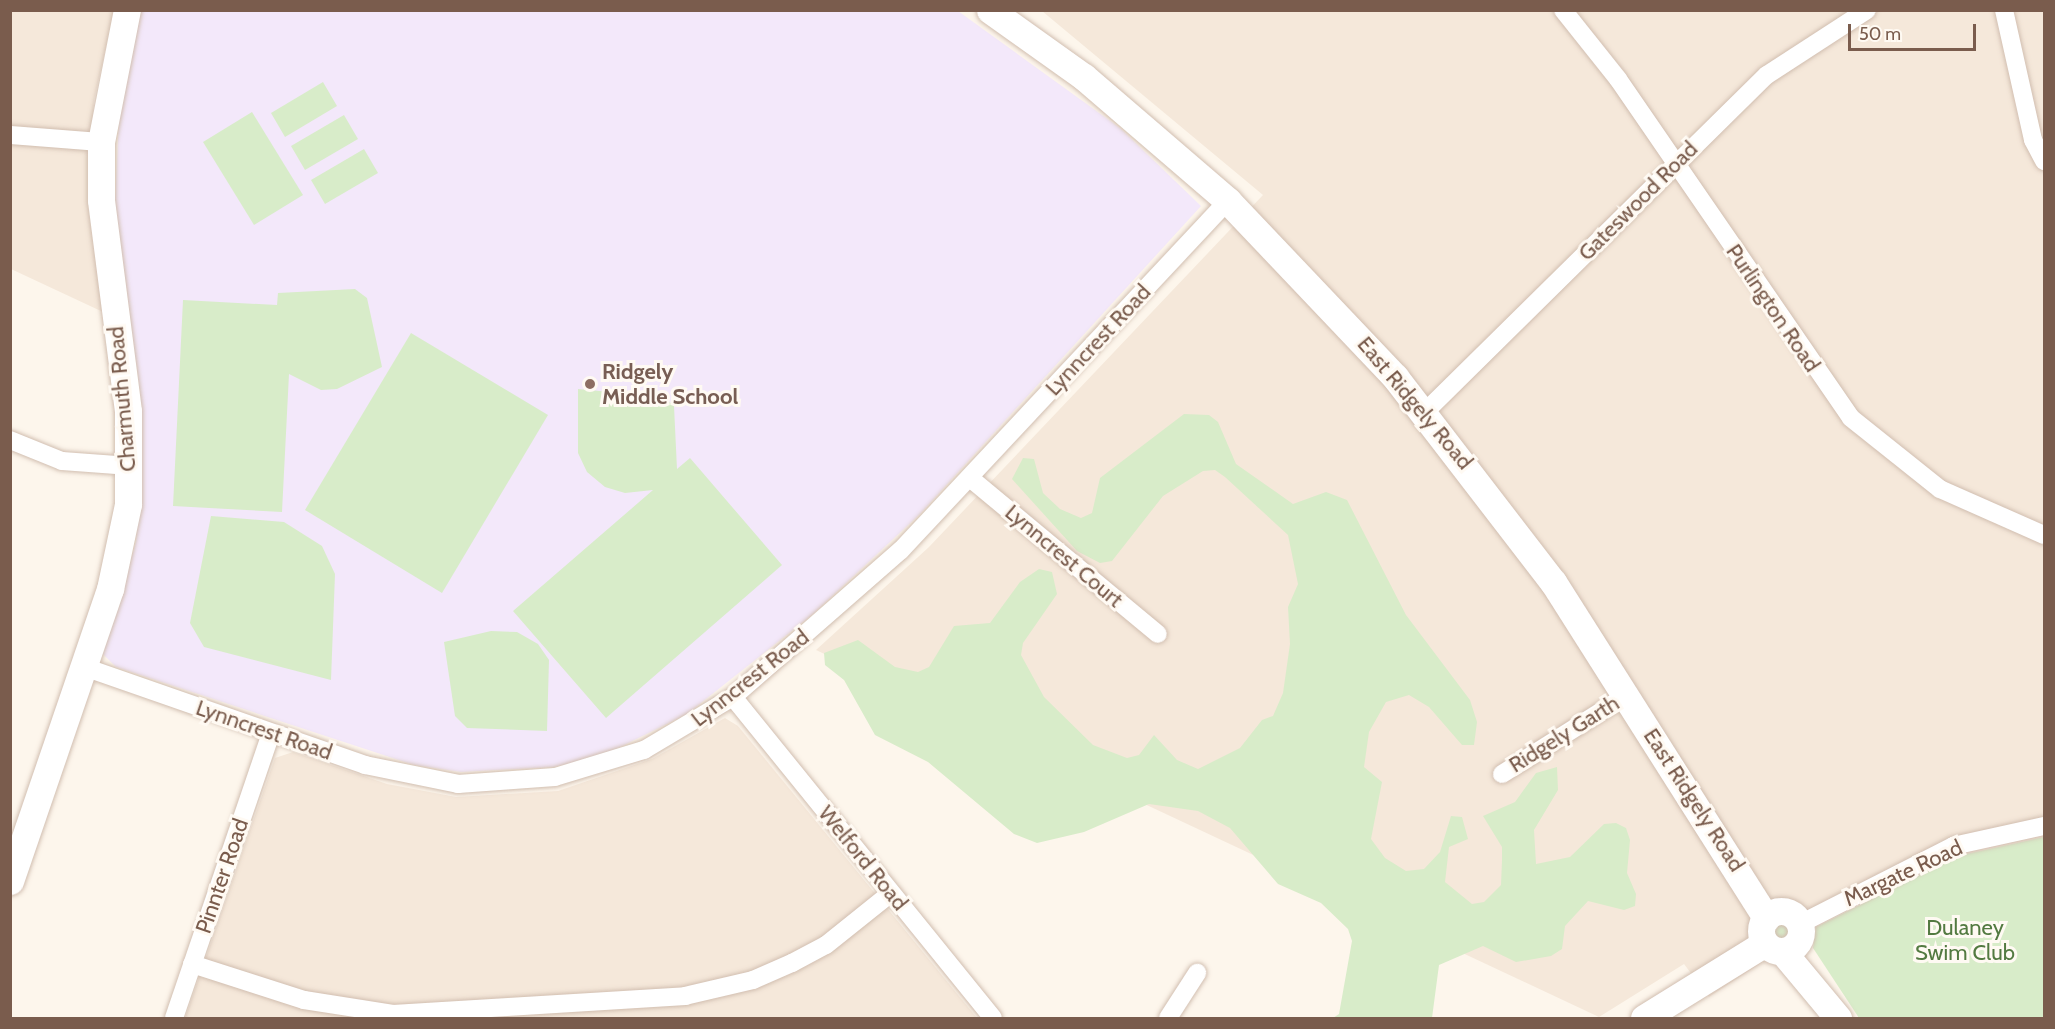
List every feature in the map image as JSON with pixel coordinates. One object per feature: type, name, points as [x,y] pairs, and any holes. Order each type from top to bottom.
[{"type":"street","name":"Charmuth Road","points":[[10,881],[84,668],[123,539],[130,466],[101,200],[101,142],[127,10]]},
{"type":"street","name":"East Ridgely Road","points":[[990,10],[1092,83],[1228,201],[1328,301],[1425,412],[1522,538],[1838,1018]]},
{"type":"street","name":"Purlington Road","points":[[1563,10],[1675,163],[1851,418],[1940,489],[2044,534]]},
{"type":"street","name":"Gateswood Road","points":[[1425,412],[1675,163],[1767,75],[1867,10]]},
{"type":"street","points":[[2004,10],[2033,140],[2044,161]]},
{"type":"street","points":[[10,135],[101,142]]},
{"type":"street","name":"Lynncrest Road","points":[[84,668],[271,733],[408,776],[458,784],[511,783],[600,767],[653,745],[733,698],[901,550],[1228,201]]},
{"type":"street","points":[[10,440],[62,461],[130,466]]},
{"type":"street","name":"Lynncrest Court","points":[[970,478],[1158,634]]},
{"type":"street","name":"Ridgely Garth","points":[[1502,774],[1627,695]]},
{"type":"street","name":"Welford Road","points":[[733,698],[993,1018]]},
{"type":"street","name":"Pinnter Road","points":[[174,1018],[271,733]]},
{"type":"street","name":"Margate Road","points":[[1644,1018],[1782,932],[1953,846],[2044,826]]},
{"type":"street","points":[[192,964],[304,1000],[393,1014],[685,996],[753,980],[792,963],[826,945],[891,893]]},
{"type":"street","points":[[1168,1018],[1197,973]]},
{"type":"shaded area","points":[[11,11],[114,11],[94,100],[88,206],[103,312],[11,269]]},
{"type":"shaded area","name":"Ridgely Middle School","points":[[141,11],[958,11],[1120,128],[1201,206],[920,514],[813,614],[687,714],[600,757],[554,767],[461,772],[414,765],[116,667],[103,654],[136,542],[142,464],[142,409],[115,203],[120,98]]},
{"type":"shaded area","points":[[1042,11],[2044,11],[2044,837],[1924,871],[1816,927],[1709,997],[1684,964],[1599,1017],[816,650],[929,547],[1263,195]]},
{"type":"shaded area","points":[[725,718],[738,726],[977,1018],[185,1018],[275,758],[293,752],[387,784],[456,797],[558,791],[652,759]]},
{"type":"green space","points":[[323,82],[337,106],[285,137],[271,113]]},
{"type":"green space","points":[[252,112],[303,195],[254,225],[203,142]]},
{"type":"green space","points":[[344,115],[358,139],[305,170],[291,146]]},
{"type":"green space","points":[[364,149],[378,173],[325,204],[311,180]]},
{"type":"green space","points":[[355,289],[367,298],[382,367],[337,389],[321,390],[289,374],[282,512],[173,506],[183,300],[277,305],[278,293]]},
{"type":"green space","points":[[411,333],[548,415],[442,593],[305,510]]},
{"type":"green space","points":[[578,389],[664,397],[674,406],[677,469],[690,458],[782,565],[606,718],[513,611],[653,490],[625,493],[605,487],[587,472],[578,453]]},
{"type":"green space","points":[[1184,414],[1209,415],[1218,422],[1236,464],[1293,504],[1326,492],[1347,500],[1406,615],[1470,700],[1477,722],[1474,745],[1462,745],[1429,707],[1409,695],[1386,702],[1369,732],[1364,767],[1382,782],[1371,839],[1385,858],[1406,871],[1424,869],[1440,852],[1451,816],[1462,817],[1468,839],[1449,847],[1445,882],[1472,904],[1484,902],[1501,885],[1502,847],[1483,816],[1515,802],[1536,773],[1557,767],[1558,790],[1534,830],[1536,864],[1570,857],[1604,824],[1616,823],[1626,828],[1630,840],[1627,873],[1636,894],[1635,906],[1624,910],[1588,901],[1565,926],[1562,949],[1551,956],[1516,962],[1483,946],[1439,965],[1432,1018],[1333,1018],[1339,1014],[1352,941],[1348,929],[1321,903],[1278,884],[1230,828],[1198,811],[1149,804],[1084,832],[1037,843],[1014,834],[928,762],[875,735],[844,680],[825,665],[824,653],[858,640],[895,667],[918,672],[929,667],[954,626],[990,623],[1020,582],[1039,569],[1052,572],[1057,594],[1023,643],[1021,655],[1044,697],[1093,745],[1127,758],[1139,755],[1154,735],[1177,760],[1198,769],[1240,748],[1262,720],[1273,716],[1283,693],[1290,644],[1288,607],[1298,584],[1288,535],[1225,477],[1215,470],[1203,471],[1163,496],[1112,561],[1100,563],[1077,551],[1012,479],[1023,458],[1034,459],[1043,493],[1060,509],[1081,518],[1092,513],[1100,478]]},
{"type":"green space","points":[[211,516],[284,522],[322,546],[335,574],[331,680],[204,647],[190,623]]},
{"type":"green space","points":[[491,631],[517,632],[538,644],[549,660],[547,731],[467,728],[455,716],[444,642]]},
{"type":"green space","name":"Dulaney Swim Club","points":[[2044,837],[2044,1018],[1859,1018],[1813,948],[1816,927],[1957,856]]},
{"type":"green space","points":[[1782,921],[1789,924],[1792,931],[1789,938],[1782,941],[1775,938],[1772,931],[1775,924]]},
{"type":"place","name":"Ridgely Middle School","points":[[590,384]]}]
